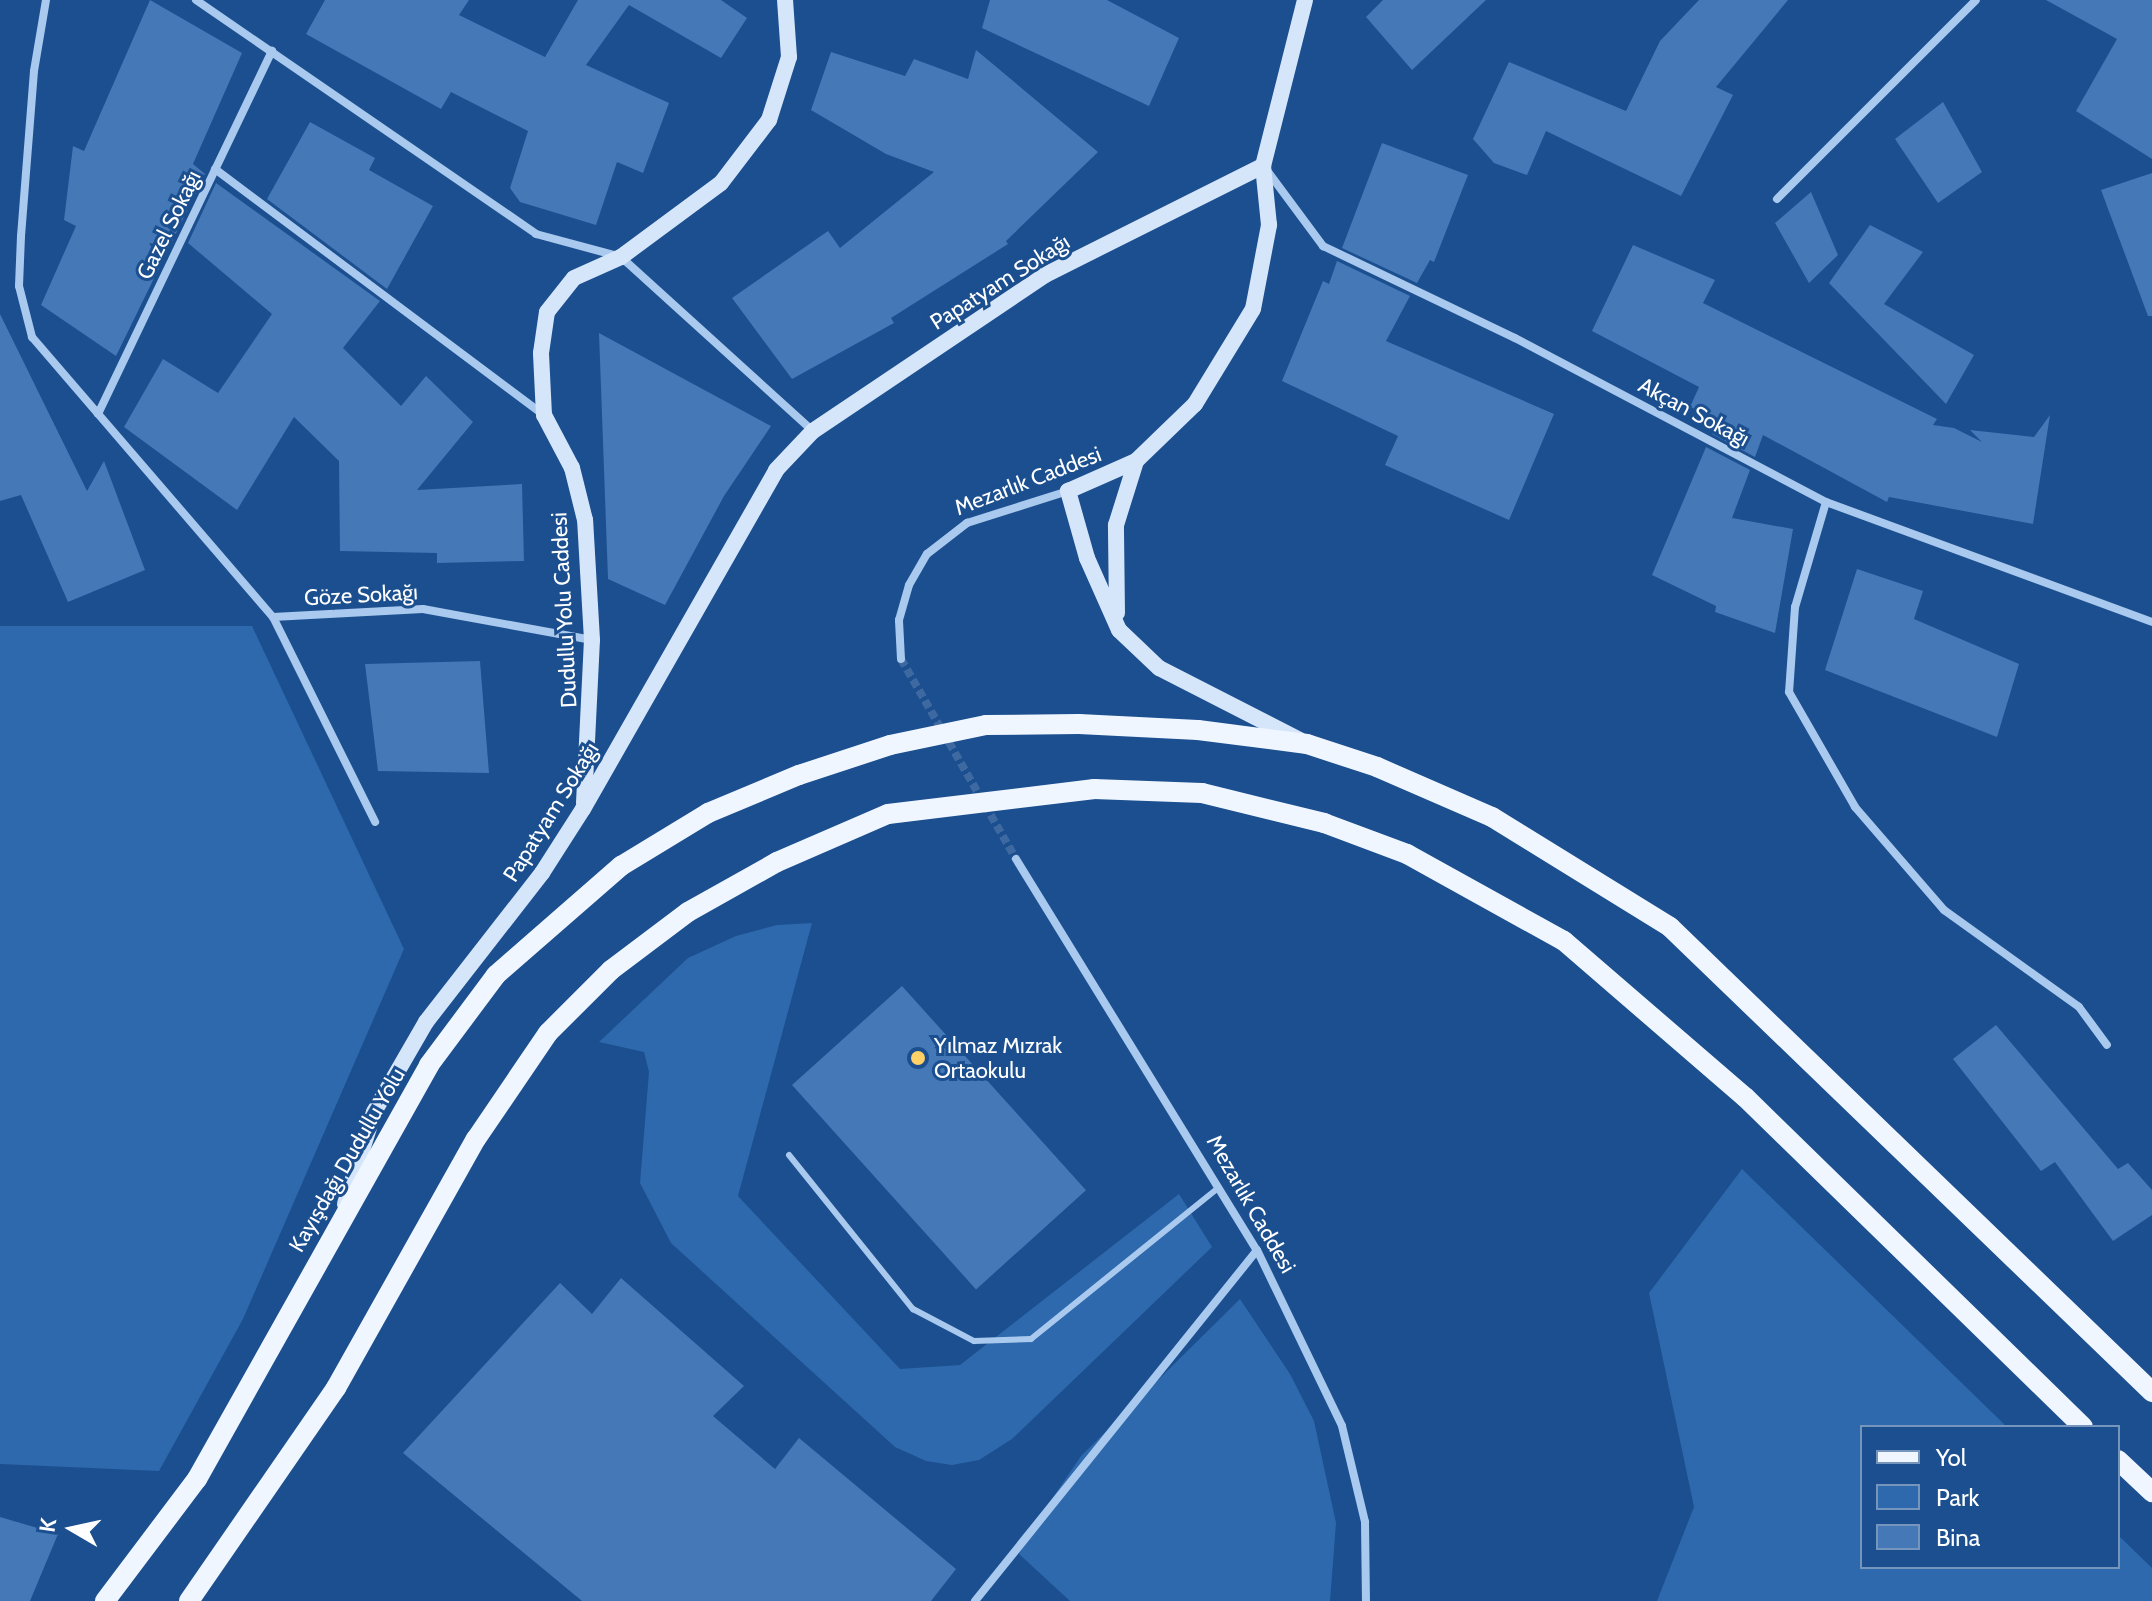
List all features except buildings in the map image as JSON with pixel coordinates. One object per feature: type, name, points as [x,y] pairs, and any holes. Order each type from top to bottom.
[{"type":"main road","name":"Dudullu Yolu Caddesi","points":[[583,809],[592,640],[585,520],[572,468],[544,415],[541,353],[547,312],[574,278],[621,257],[721,183],[769,120],[789,57],[785,0]]},
{"type":"main road","name":"Mezarlık Caddesi","points":[[1068,491],[1136,461],[1195,404],[1253,309],[1269,225],[1263,166],[1305,0]]},
{"type":"main road","name":"Papatyam Sokağı","points":[[340,1220],[374,1112],[426,1022],[542,873],[583,809],[776,470],[813,431],[1045,275],[1263,166]]},
{"type":"main road","points":[[1119,630],[1113,579],[1116,525],[1136,461]]},
{"type":"main road","points":[[1068,491],[1087,558],[1119,630],[1159,668],[1307,744]]},
{"type":"main road","name":"Kayışdağı Dudullu Yolu","points":[[105,1601],[197,1479],[429,1065],[496,975],[621,866],[708,813],[890,745],[986,725],[1168,729],[1307,744],[1377,767],[1492,817],[1670,927],[2152,1392]]},
{"type":"main road","points":[[189,1601],[336,1388],[438,1202],[548,1033],[611,970],[688,912],[777,862],[888,814],[1094,789],[1202,793],[1324,823],[1407,854],[1564,941],[1745,1097],[2081,1425]]},
{"type":"main road","points":[[2120,1462],[2152,1492]]},
{"type":"street","points":[[46,0],[34,71],[19,286],[32,337],[273,617],[375,822]]},
{"type":"street","points":[[196,0],[536,234],[621,257],[813,431]]},
{"type":"street","points":[[1777,199],[1976,0]]},
{"type":"street","name":"Gazel Sokağı","points":[[98,414],[272,51]]},
{"type":"street","name":"Akçan Sokağı","points":[[1263,166],[1323,246],[1515,338],[1826,502],[2152,622]]},
{"type":"street","points":[[215,169],[544,415]]},
{"type":"street","name":"Mezarlık Caddesi","points":[[901,659],[899,620],[909,585],[927,554],[967,523],[1068,491]]},
{"type":"street","points":[[1826,502],[1795,607],[1789,692],[1855,807],[1944,910],[2079,1007],[2107,1045]]},
{"type":"street","name":"Göze Sokağı","points":[[273,617],[423,609],[592,640]]},
{"type":"street","name":"Mezarlık Caddesi","points":[[1016,859],[1257,1250],[1342,1426],[1365,1522],[1366,1601]]},
{"type":"street","points":[[975,1601],[1257,1250]]},
{"type":"lane","points":[[789,1155],[913,1309],[974,1341],[1031,1339],[1218,1188]]},
{"type":"green space","points":[[0,626],[252,626],[404,949],[243,1319],[159,1471],[0,1464]]},
{"type":"green space","points":[[812,923],[738,1196],[900,1369],[960,1365],[1179,1194],[1212,1247],[1012,1439],[979,1460],[952,1465],[926,1461],[895,1447],[671,1243],[640,1183],[649,1072],[644,1052],[599,1042],[688,958],[736,936],[777,925]]},
{"type":"green space","points":[[1742,1169],[2005,1425],[1860,1425],[1860,1569],[2120,1569],[2120,1537],[2152,1568],[2152,1601],[1657,1601],[1694,1507],[1649,1293]]},
{"type":"green space","points":[[1240,1299],[1290,1374],[1314,1421],[1336,1523],[1330,1601],[1070,1601],[1019,1554],[1033,1527],[1081,1456]]},
{"type":"tunnel","points":[[901,659],[1016,859]]},
{"type":"place","name":"Yılmaz Mızrak Ortaokulu","points":[[918,1058]]}]
